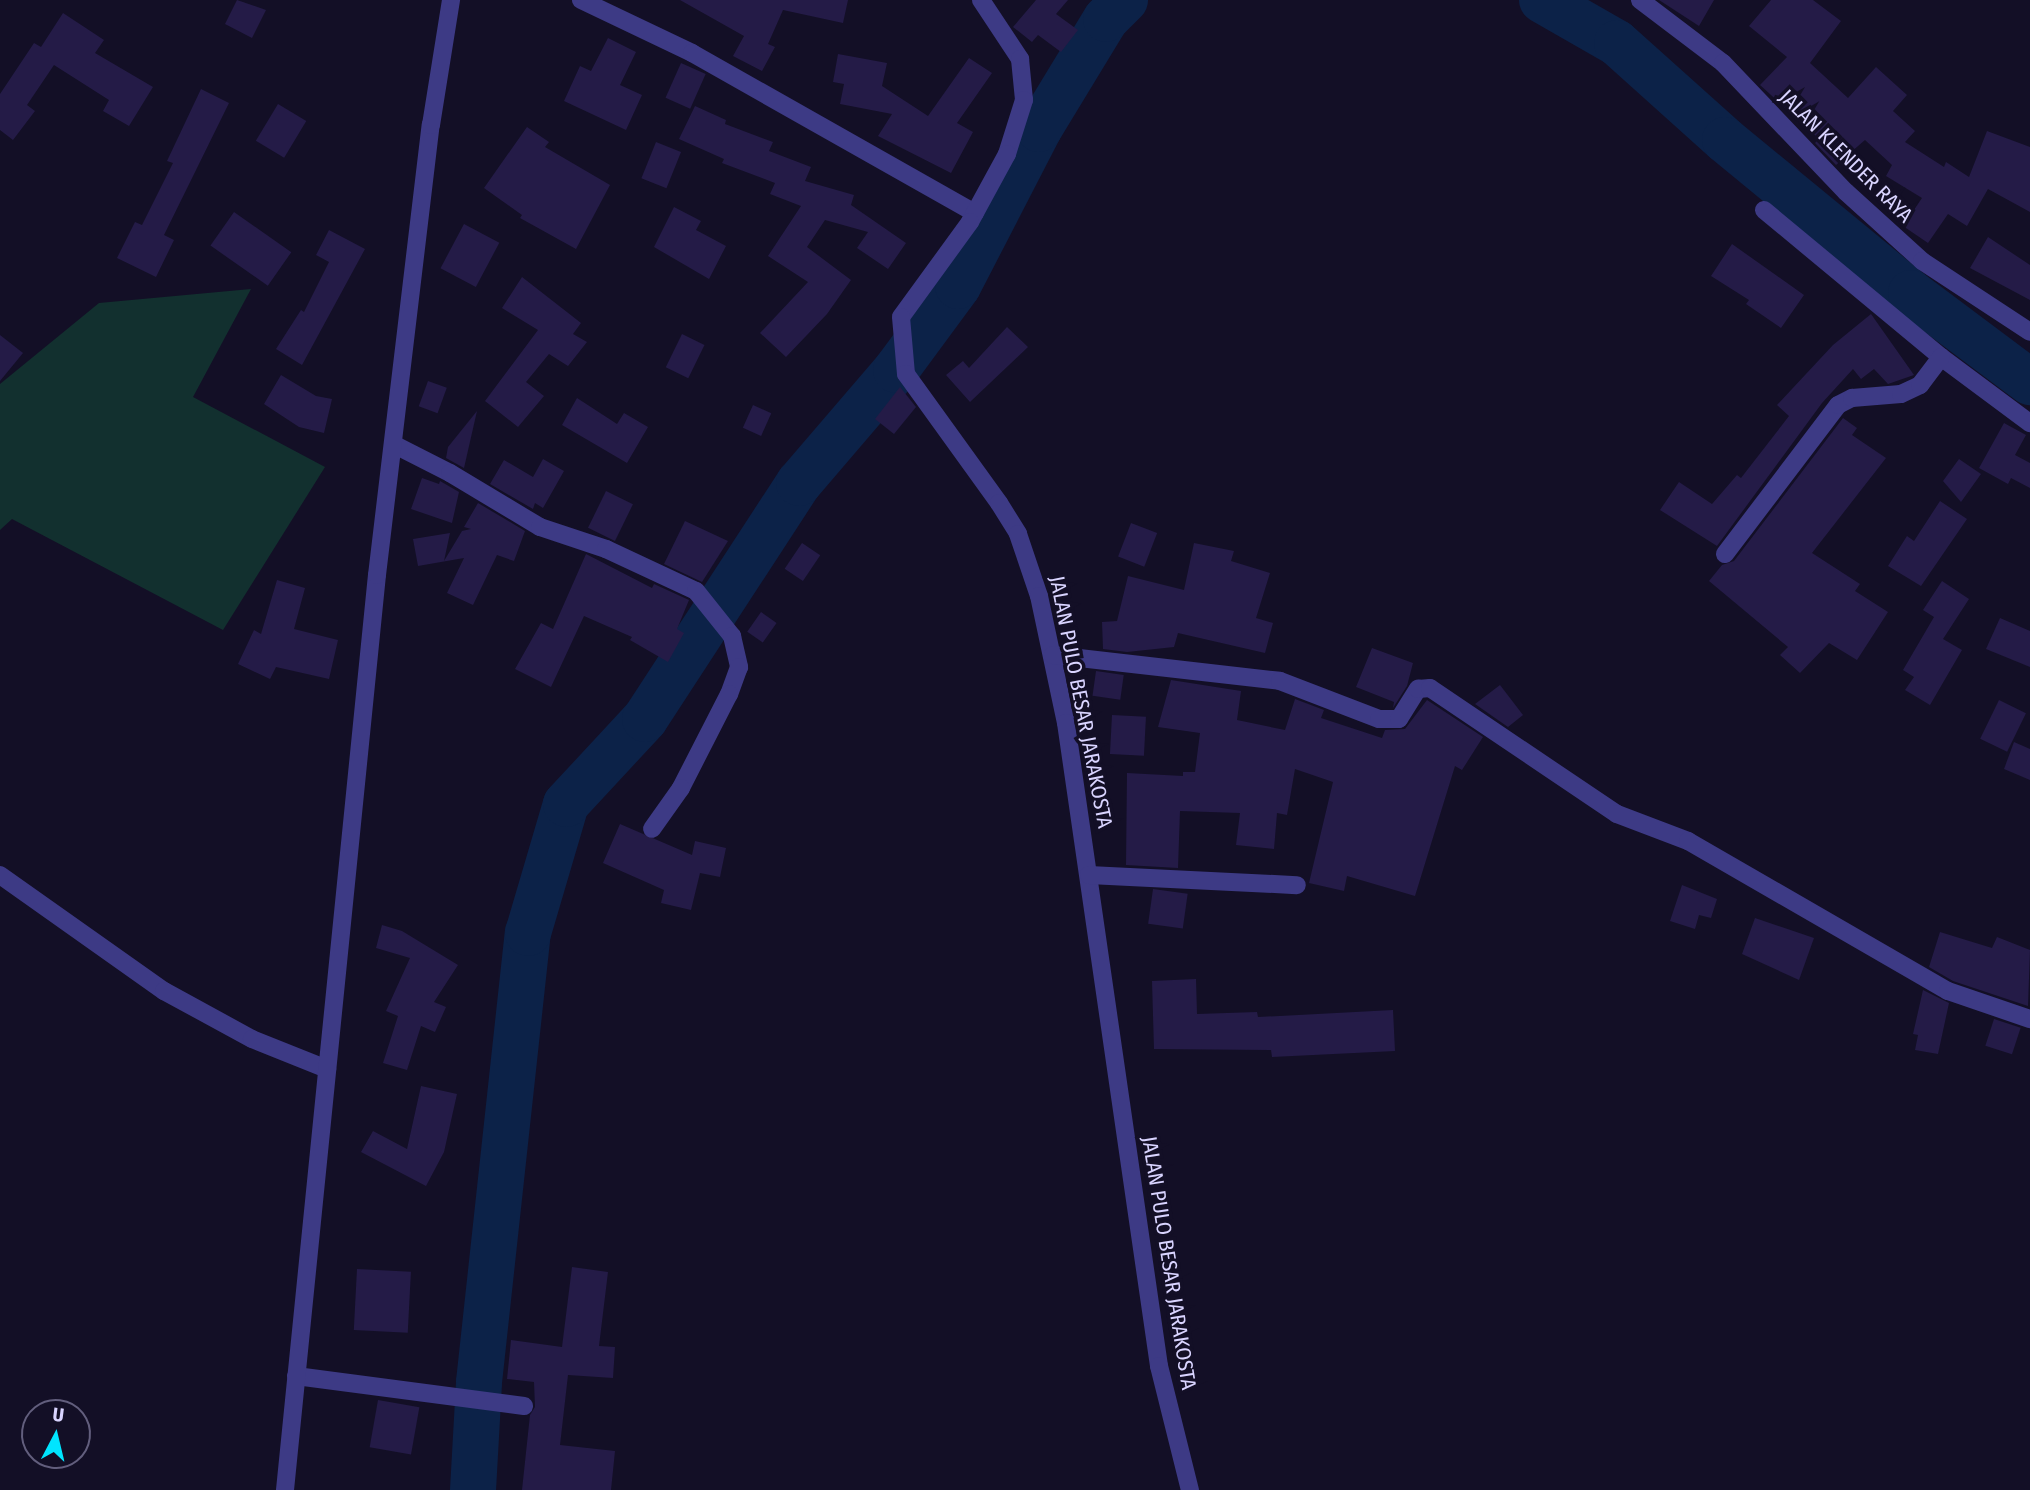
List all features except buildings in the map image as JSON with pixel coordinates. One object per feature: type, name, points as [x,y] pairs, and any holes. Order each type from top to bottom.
[{"type":"street","points":[[285,1490],[393,444],[431,125],[451,0]]},
{"type":"street","points":[[581,0],[692,53],[975,213]]},
{"type":"street","name":"JALAN PULO BESAR JARAKOSTA","points":[[981,0],[1020,59],[1024,100],[1007,154],[975,213],[904,312],[902,339],[906,374],[1018,534],[1032,570],[1053,655],[1089,875],[1159,1366],[1190,1490]]},
{"type":"street","name":"JALAN KLENDER RAYA","points":[[1640,0],[1723,64],[1846,192],[1922,261],[2030,332]]},
{"type":"street","points":[[1764,210],[1941,357],[2030,423]]},
{"type":"street","points":[[1725,554],[1826,416],[1852,398],[1901,394],[1920,385],[1941,357]]},
{"type":"street","points":[[393,444],[450,472],[540,527],[606,549],[696,592],[708,602],[732,636],[739,667],[729,694],[681,788],[652,829]]},
{"type":"street","points":[[1053,655],[1280,681],[1379,719],[1399,719],[1418,689],[1430,688],[1618,814],[1688,841],[1948,991],[2030,1019]]},
{"type":"street","points":[[0,875],[164,991],[252,1039],[327,1069]]},
{"type":"street","points":[[1089,875],[1297,885]]},
{"type":"street","points":[[296,1376],[516,1406]]},
{"type":"green space","points":[[251,289],[193,397],[325,467],[223,630],[12,519],[0,530],[0,384],[99,303]]},
{"type":"waterway","points":[[473,1490],[479,1382],[528,933],[566,804],[645,719],[799,483],[896,370],[958,286],[1039,129],[1106,19],[1125,0]]},
{"type":"waterway","points":[[1542,0],[1617,43],[1725,140],[1911,293],[2030,382]]}]
